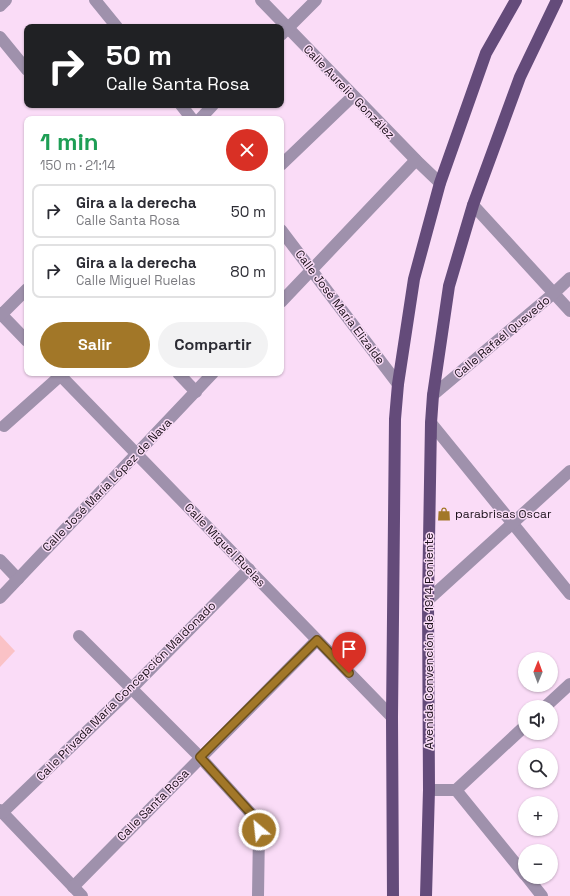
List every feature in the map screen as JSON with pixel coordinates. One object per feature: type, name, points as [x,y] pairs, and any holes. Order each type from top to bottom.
[{"type":"main road","points":[[393,896],[392,717],[396,419],[398,384],[414,279],[440,183],[486,53],[516,0]]},
{"type":"main road","name":"Avenida Convención de 1914 Poniente","points":[[426,896],[429,790],[428,600],[431,423],[433,395],[449,286],[473,205],[520,76],[557,0]]},
{"type":"street","points":[[0,6],[6,0]]},
{"type":"street","points":[[95,0],[115,24]]},
{"type":"street","name":"Calle Aurelio González","points":[[260,0],[279,24]]},
{"type":"street","points":[[284,31],[316,0]]},
{"type":"street","name":"Calle Aurelio González","points":[[284,31],[440,183]]},
{"type":"street","points":[[0,37],[24,66]]},
{"type":"street","points":[[284,161],[352,96]]},
{"type":"street","points":[[183,108],[190,116]]},
{"type":"street","points":[[203,116],[210,108]]},
{"type":"street","points":[[284,299],[416,160]]},
{"type":"street","points":[[473,205],[570,311]]},
{"type":"street","name":"Calle José María Elizalde","points":[[284,234],[398,384]]},
{"type":"street","name":"Calle Rafaél Quevedo","points":[[433,395],[570,278]]},
{"type":"street","points":[[24,292],[0,315],[24,338]]},
{"type":"street","points":[[4,426],[57,376]]},
{"type":"street","name":"Calle Miguel Ruelas","points":[[61,376],[392,717]]},
{"type":"street","points":[[181,376],[196,392]]},
{"type":"street","name":"Calle José María López de Nava","points":[[0,598],[210,376]]},
{"type":"street","points":[[431,423],[570,594]]},
{"type":"street","points":[[428,600],[570,471]]},
{"type":"street","points":[[0,560],[18,579]]},
{"type":"street","name":"Calle Privada María Concepción Maldonado","points":[[1,811],[132,688],[249,570]]},
{"type":"street","points":[[79,636],[200,757],[258,824],[258,896]]},
{"type":"street","name":"Calle Santa Rosa","points":[[73,887],[317,640]]},
{"type":"street","points":[[553,700],[570,684]]},
{"type":"street","points":[[429,790],[456,790],[518,732]]},
{"type":"street","points":[[456,790],[518,866]]},
{"type":"street","points":[[1,811],[82,896]]},
{"type":"street","points":[[533,884],[542,896]]},
{"type":"shaded area","points":[[0,635],[15,651],[0,667]]},
{"type":"place","name":"parabrisas Oscar","points":[[444,514]]},
{"type":"route","points":[[259,830],[256,819],[200,757],[317,640],[349,673]]}]
